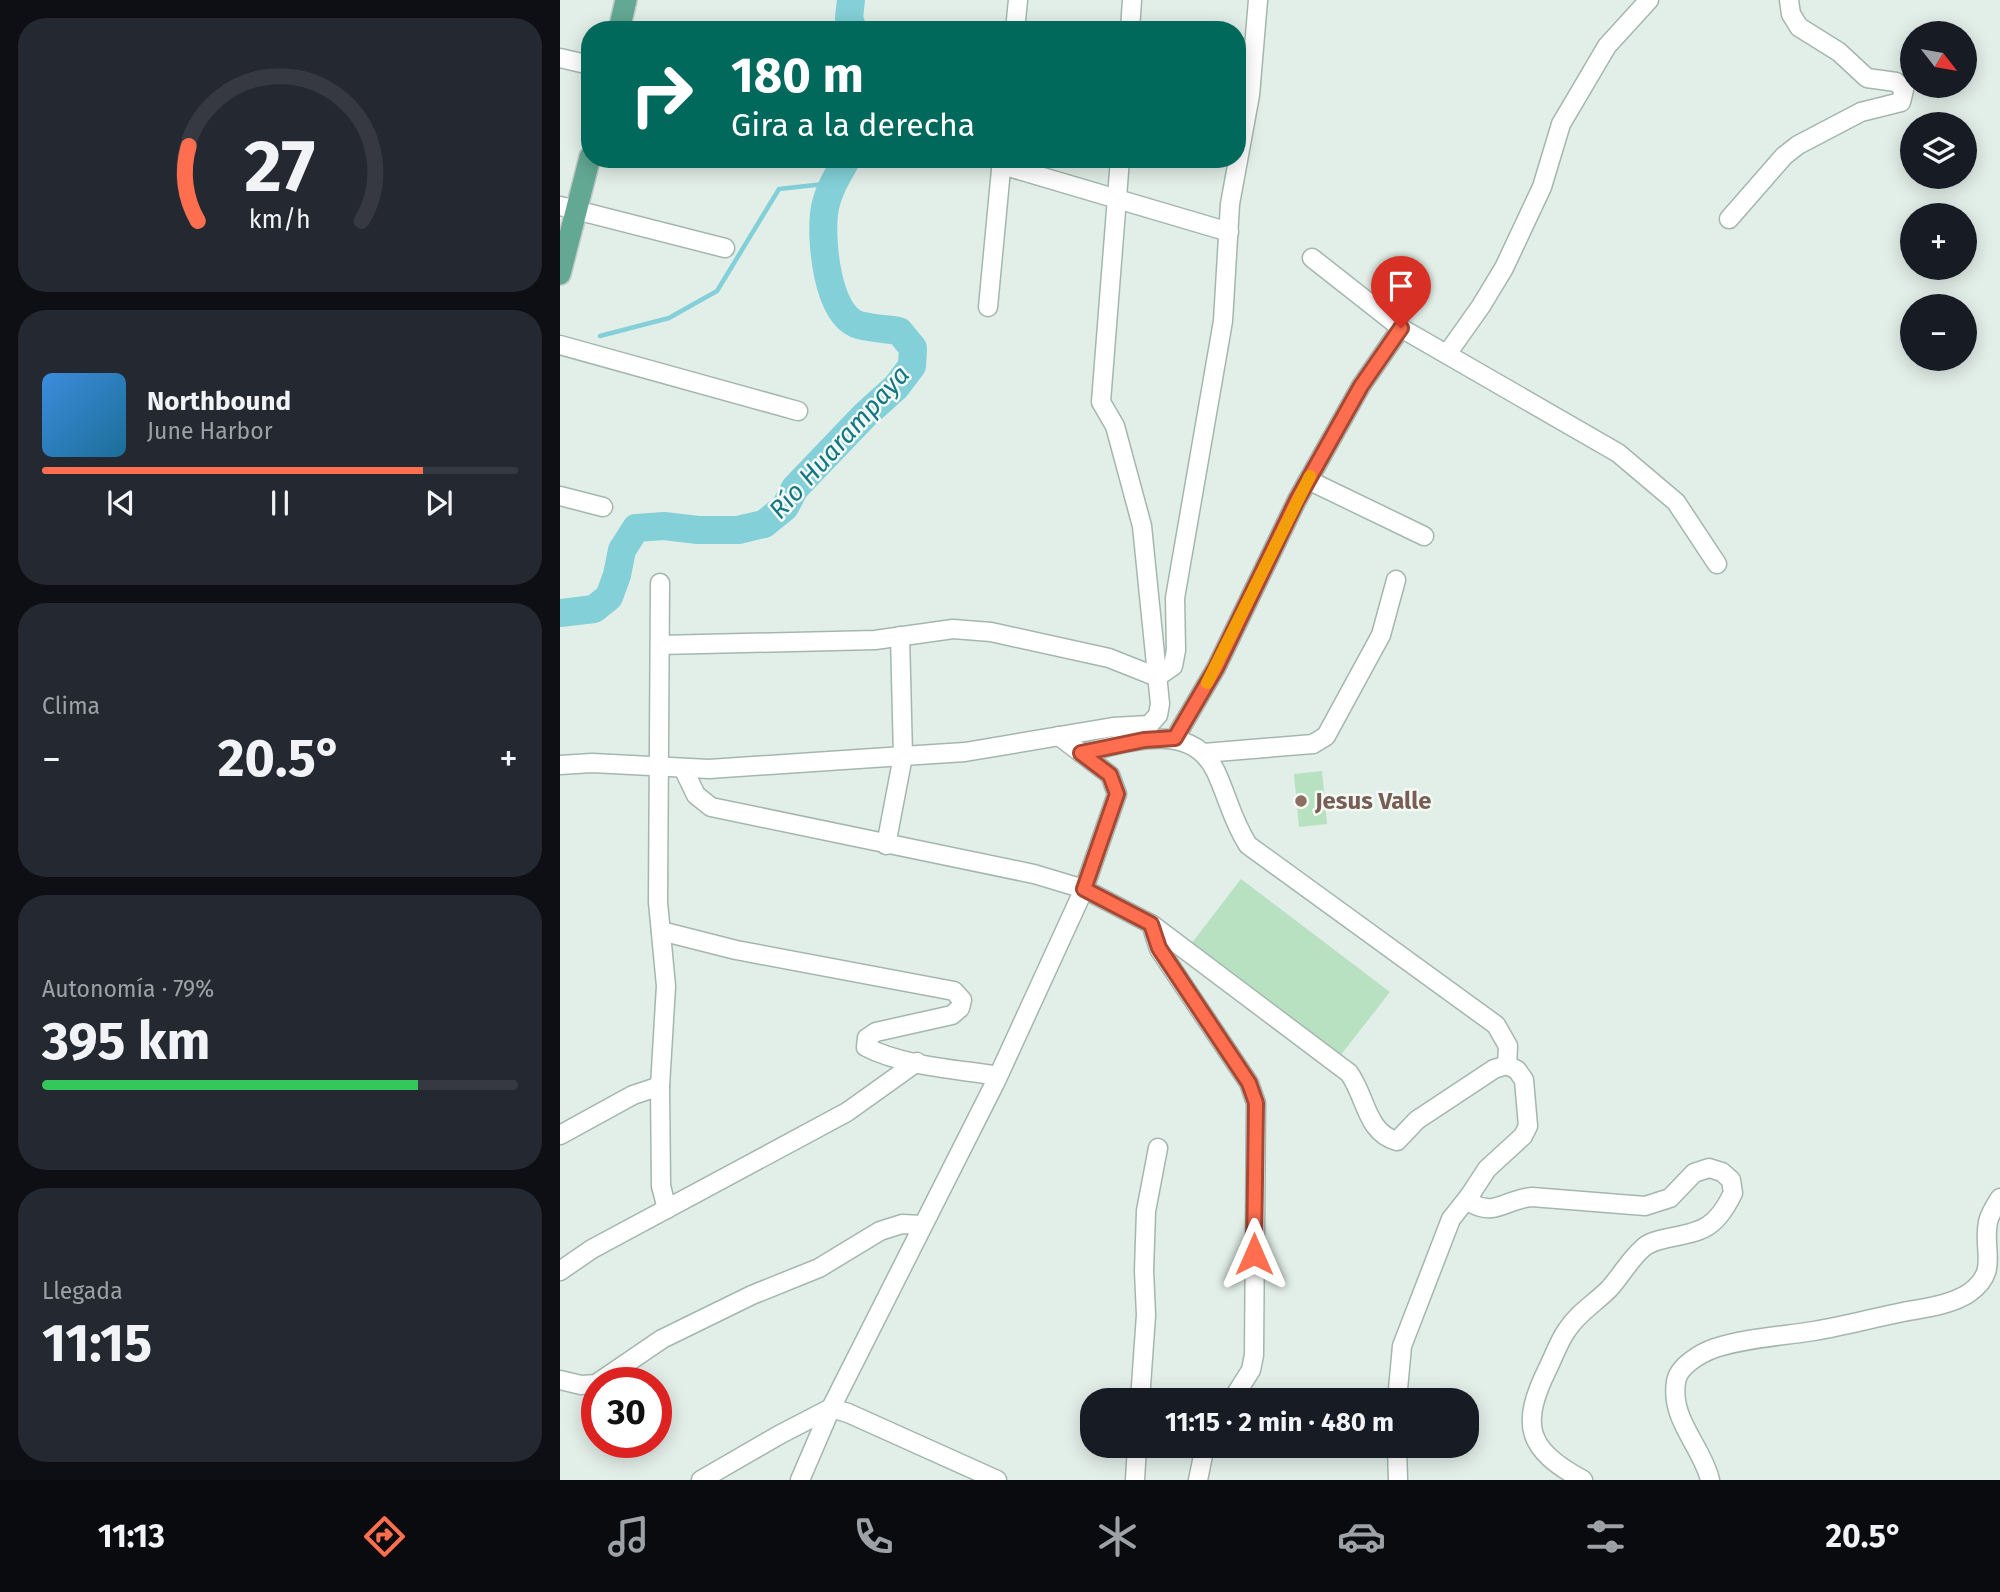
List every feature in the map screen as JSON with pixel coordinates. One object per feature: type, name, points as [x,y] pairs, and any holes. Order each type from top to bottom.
[{"type":"main road","points":[[621,21],[626,0]]},
{"type":"main road","points":[[560,274],[569,208],[585,168]]},
{"type":"street","points":[[1016,21],[1018,0]]},
{"type":"street","points":[[1131,21],[1132,0]]},
{"type":"street","points":[[1246,117],[1258,0]]},
{"type":"street","points":[[1447,354],[1504,268],[1542,187],[1561,124],[1607,46],[1649,0]]},
{"type":"street","points":[[1729,219],[1784,156],[1861,112],[1900,102],[1904,90],[1896,82],[1867,78],[1839,52],[1799,27],[1791,13],[1789,0]]},
{"type":"street","points":[[560,58],[581,63]]},
{"type":"street","points":[[988,307],[1001,168]]},
{"type":"street","points":[[1021,168],[1228,232]]},
{"type":"street","points":[[560,765],[592,763],[709,769],[965,752],[1113,727],[1149,725],[1158,715],[1160,704],[1142,526],[1115,426],[1101,402],[1119,168]]},
{"type":"street","points":[[1157,677],[1173,666],[1176,650],[1175,598],[1223,321],[1230,204],[1237,168]]},
{"type":"street","points":[[569,208],[725,248]]},
{"type":"street","points":[[1312,258],[1401,328],[1618,453],[1676,502],[1717,564]]},
{"type":"street","points":[[1175,738],[1216,668],[1308,480],[1361,386],[1401,328]]},
{"type":"street","points":[[560,345],[798,411]]},
{"type":"street","points":[[1308,480],[1424,536]]},
{"type":"street","points":[[560,496],[603,506]]},
{"type":"street","points":[[1204,753],[1313,744],[1326,736],[1381,635],[1396,580]]},
{"type":"street","points":[[660,583],[658,902],[666,986],[660,1086],[661,1186],[667,1209]]},
{"type":"street","points":[[660,645],[875,640],[953,629],[990,632],[1109,659],[1157,677]]},
{"type":"street","points":[[886,845],[903,756],[900,636]]},
{"type":"street","points":[[800,1480],[831,1408],[998,1076],[1084,889],[1117,794],[1110,775],[1059,736]]},
{"type":"street","points":[[1081,753],[1144,740],[1175,738],[1204,753],[1216,771],[1236,827],[1248,845],[1496,1025],[1508,1046],[1507,1065]]},
{"type":"street","points":[[682,768],[696,795],[711,807],[1034,874],[1084,889],[1151,924],[1349,1073],[1358,1084],[1377,1132],[1387,1139],[1397,1141],[1418,1121],[1494,1069],[1507,1065],[1517,1070],[1524,1080],[1528,1126],[1523,1136],[1487,1170],[1451,1219],[1402,1346],[1398,1388]]},
{"type":"street","points":[[1151,924],[1159,948],[1249,1083],[1256,1103],[1254,1355],[1251,1370],[1240,1388]]},
{"type":"street","points":[[661,931],[736,950],[954,991],[962,1000],[960,1008],[952,1015],[876,1032],[867,1038],[866,1047],[917,1062],[998,1076]]},
{"type":"street","points":[[560,1270],[592,1249],[847,1112],[917,1062]]},
{"type":"street","points":[[560,1135],[633,1095],[660,1086]]},
{"type":"street","points":[[1141,1388],[1146,1315],[1146,1211],[1158,1148]]},
{"type":"street","points":[[1470,1195],[1473,1203],[1483,1209],[1492,1210],[1517,1199],[1532,1197],[1645,1206],[1670,1198],[1695,1173],[1709,1168],[1721,1172],[1731,1180],[1733,1193],[1717,1220],[1692,1235],[1657,1241],[1643,1247],[1606,1291],[1566,1330],[1536,1392],[1531,1414],[1531,1431],[1538,1444],[1554,1460],[1583,1480]]},
{"type":"street","points":[[1710,1480],[1707,1467],[1681,1422],[1676,1402],[1676,1379],[1686,1365],[1714,1349],[1945,1303],[1969,1293],[1985,1279],[1990,1269],[1987,1224],[2000,1198]]},
{"type":"street","points":[[621,1367],[662,1339],[752,1295],[819,1268],[880,1231],[902,1224],[923,1225]]},
{"type":"street","points":[[560,1380],[581,1385]]},
{"type":"street","points":[[701,1480],[779,1434],[831,1408],[848,1413],[997,1480]]},
{"type":"street","points":[[1135,1480],[1136,1458]]},
{"type":"street","points":[[1198,1480],[1203,1458]]},
{"type":"street","points":[[1397,1458],[1398,1480]]},
{"type":"green space","points":[[1322,771],[1327,824],[1299,827],[1294,774]]},
{"type":"green space","points":[[1241,879],[1390,992],[1329,1070],[1181,957]]},
{"type":"waterway","name":"Río Huarampaya","points":[[850,21],[851,0]]},
{"type":"waterway","name":"Río Huarampaya","points":[[560,613],[594,609],[609,597],[622,550],[636,528],[664,526],[698,530],[738,530],[764,524],[785,507],[795,488],[865,415],[896,387],[912,366],[913,348],[899,331],[856,324],[846,317],[832,291],[825,258],[824,214],[830,192],[842,168]]},
{"type":"waterway","points":[[600,336],[669,318],[717,291],[779,189],[833,183]]},
{"type":"slow traffic","points":[[1207,683],[1310,476]]},
{"type":"place","name":"Jesus Valle","points":[[1301,801]]},
{"type":"route","points":[[1254,1254],[1256,1103],[1249,1083],[1159,948],[1151,924],[1084,889],[1117,794],[1110,775],[1081,753],[1144,740],[1175,738],[1216,668],[1297,500],[1361,386],[1401,328]]}]
